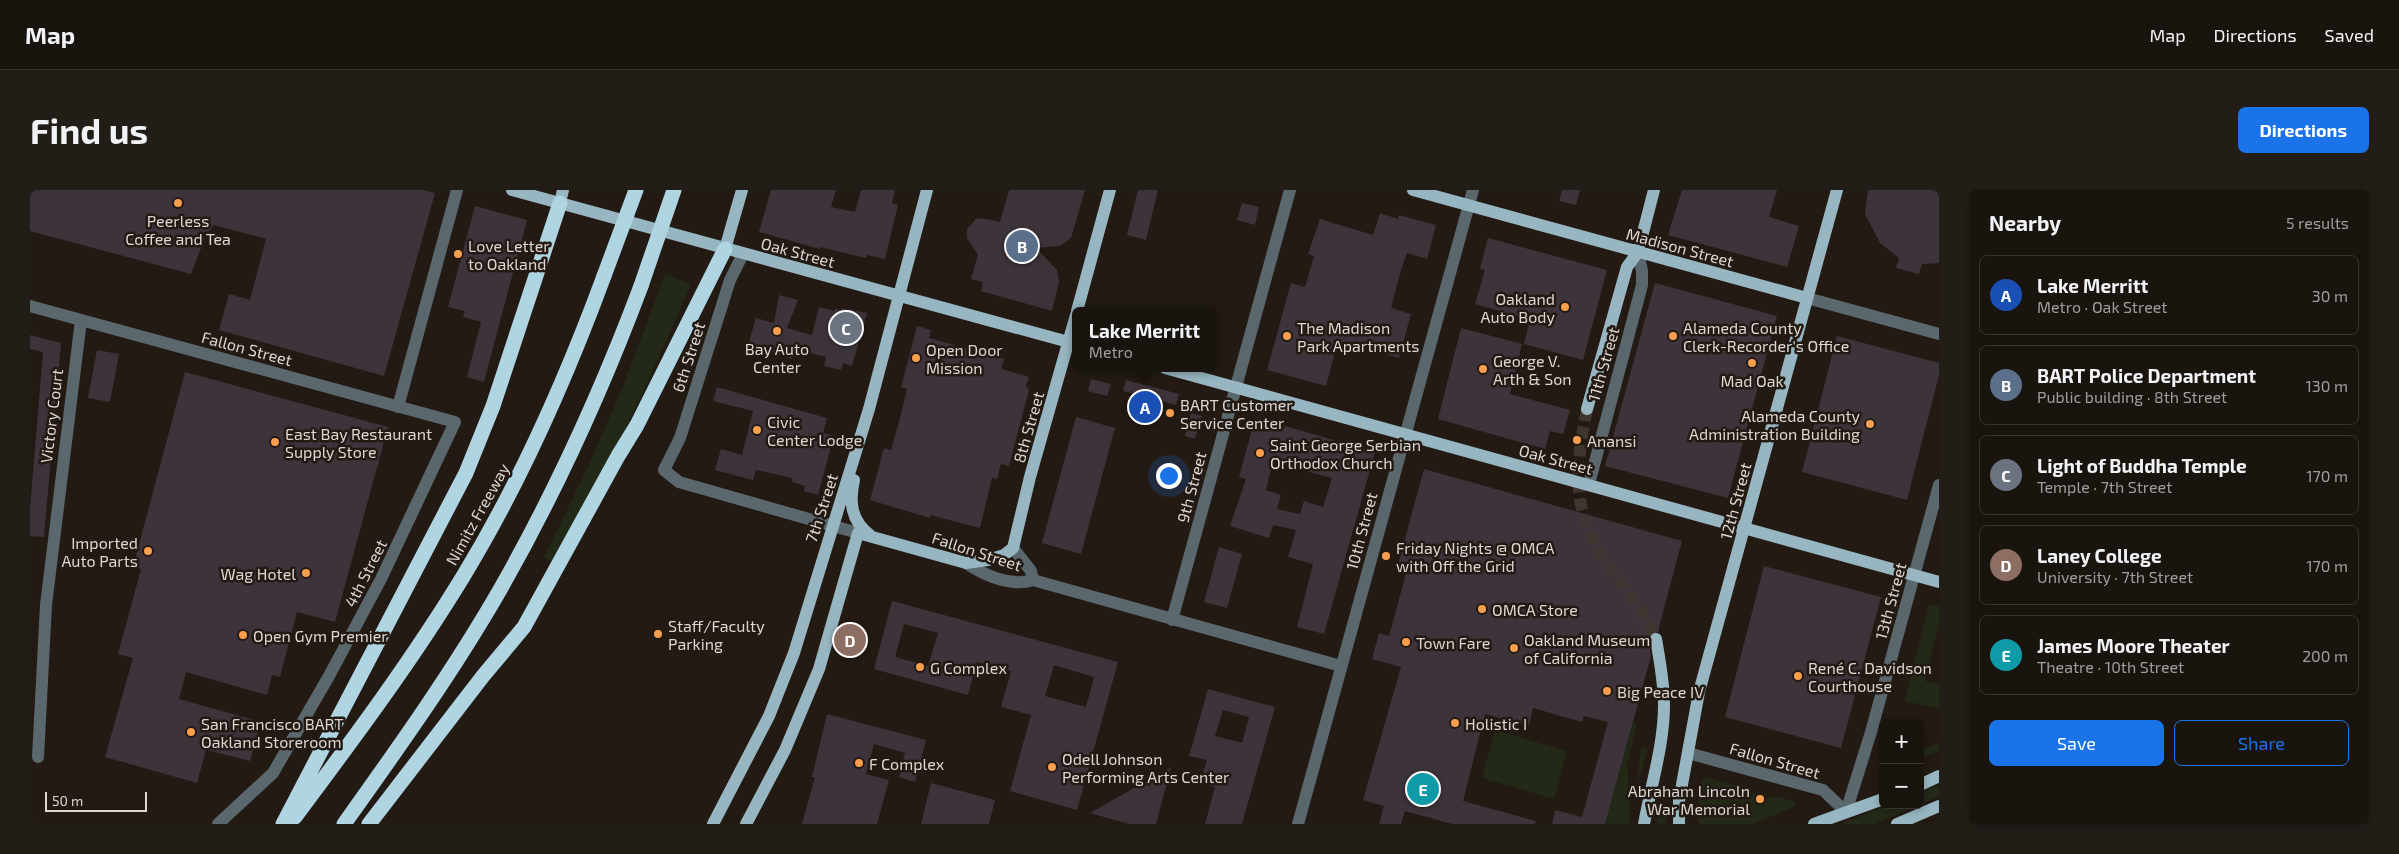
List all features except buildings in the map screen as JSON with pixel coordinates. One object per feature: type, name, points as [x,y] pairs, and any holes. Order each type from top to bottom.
[{"type":"highway","name":"Nimitz Freeway","points":[[290,824],[397,679],[469,566],[545,420],[604,276],[636,190]]},
{"type":"highway","points":[[344,824],[449,672],[515,563],[582,429],[641,286],[674,190]]},
{"type":"highway","points":[[283,824],[466,473],[493,406],[562,197]]},
{"type":"highway","points":[[369,824],[483,676],[524,627],[618,456],[638,424],[725,249]]},
{"type":"main road","name":"Oak Street","points":[[512,190],[562,197],[742,254],[1072,343]]},
{"type":"main road","points":[[725,249],[742,190]]},
{"type":"main road","name":"7th Street","points":[[713,824],[769,716],[794,652],[868,409],[927,190]]},
{"type":"main road","points":[[1079,307],[1110,190]]},
{"type":"main road","name":"Madison Street","points":[[1413,190],[1807,298]]},
{"type":"main road","name":"11th Street","points":[[1587,409],[1627,267],[1638,252],[1654,190]]},
{"type":"main road","name":"12th Street","points":[[1679,824],[1679,801],[1699,692],[1837,190]]},
{"type":"main road","name":"8th Street","points":[[1013,548],[1030,477],[1072,343]]},
{"type":"main road","name":"Oak Street","points":[[1179,372],[1939,582]]},
{"type":"main road","points":[[868,409],[851,491],[851,500],[854,517],[858,524],[872,536]]},
{"type":"main road","points":[[746,824],[785,750],[819,669],[858,533]]},
{"type":"main road","name":"Fallon Street","points":[[858,533],[966,563]]},
{"type":"main road","points":[[966,563],[988,560],[1004,555],[1013,548]]},
{"type":"main road","points":[[1644,824],[1660,751],[1664,706],[1662,675],[1656,639]]},
{"type":"main road","points":[[1924,783],[1939,776]]},
{"type":"main road","points":[[1814,824],[1879,800]]},
{"type":"main road","points":[[1897,824],[1939,806]]},
{"type":"street","points":[[398,407],[457,190]]},
{"type":"street","name":"9th Street","points":[[1172,620],[1290,190]]},
{"type":"street","name":"10th Street","points":[[1298,824],[1473,190]]},
{"type":"street","name":"11th Street","points":[[1589,484],[1592,465],[1642,285],[1642,271],[1638,252]]},
{"type":"street","name":"6th Street","points":[[664,470],[680,438],[730,280],[742,254]]},
{"type":"street","name":"Madison Street","points":[[1807,298],[1939,334]]},
{"type":"street","name":"Fallon Street","points":[[30,306],[455,422]]},
{"type":"street","name":"Victory Court","points":[[38,756],[46,605],[81,320]]},
{"type":"street","name":"4th Street","points":[[218,824],[272,773],[329,676],[381,579],[455,422]]},
{"type":"street","name":"Fallon Street","points":[[664,470],[679,482],[812,519],[831,527],[858,533]]},
{"type":"street","name":"13th Street","points":[[1846,812],[1872,732],[1939,485]]},
{"type":"street","points":[[1013,548],[1031,571],[1033,580]]},
{"type":"street","name":"Fallon Street","points":[[966,563],[986,574],[1021,584],[1033,580],[1341,666]]},
{"type":"street","name":"Fallon Street","points":[[1688,753],[1823,790],[1846,812]]},
{"type":"green space","points":[[665,274],[691,284],[627,426],[592,495],[553,562],[544,557],[589,465],[624,384]]},
{"type":"green space","points":[[1929,604],[1939,606],[1939,623],[1925,681],[1939,685],[1939,709],[1905,701]]},
{"type":"green space","points":[[1633,723],[1637,724],[1626,768],[1628,768],[1630,824],[1605,824]]},
{"type":"green space","points":[[1495,730],[1567,751],[1554,799],[1482,778]]},
{"type":"green space","points":[[1939,743],[1939,751],[1924,757],[1924,749]]},
{"type":"green space","points":[[1641,747],[1648,750],[1637,784]]},
{"type":"green space","points":[[1705,777],[1748,789],[1761,798],[1779,797],[1797,803],[1792,808],[1752,824],[1699,824],[1699,791],[1702,780]]},
{"type":"green space","points":[[1939,785],[1939,796],[1924,803],[1924,791]]},
{"type":"green space","points":[[1659,805],[1666,806],[1666,824],[1657,824]]},
{"type":"green space","points":[[1879,809],[1910,809],[1875,824],[1841,824]]},
{"type":"tunnel","points":[[1587,409],[1578,475],[1583,513],[1589,532],[1599,551],[1642,612],[1656,639]]},
{"type":"place","name":"Peerless Coffee and Tea","points":[[178,203]]},
{"type":"place","name":"BART Police Department","points":[[1022,246]]},
{"type":"place","name":"Love Letter to Oakland","points":[[458,254]]},
{"type":"place","name":"Oakland Auto Body","points":[[1565,307]]},
{"type":"place","name":"Light of Buddha Temple","points":[[846,328]]},
{"type":"place","name":"Bay Auto Center","points":[[777,331]]},
{"type":"place","name":"The Madison Park Apartments","points":[[1287,336]]},
{"type":"place","name":"Alameda County Clerk-Recorder's Office","points":[[1673,336]]},
{"type":"place","name":"Open Door Mission","points":[[916,358]]},
{"type":"place","name":"Mad Oak","points":[[1752,363]]},
{"type":"place","name":"George V. Arth & Son","points":[[1483,369]]},
{"type":"place","name":"Lake Merritt","points":[[1145,407]]},
{"type":"place","name":"BART Customer Service Center","points":[[1170,413]]},
{"type":"place","name":"Alameda County Administration Building","points":[[1870,424]]},
{"type":"place","name":"Civic Center Lodge","points":[[757,430]]},
{"type":"place","name":"Anansi","points":[[1577,440]]},
{"type":"place","name":"East Bay Restaurant Supply Store","points":[[275,442]]},
{"type":"place","name":"Saint George Serbian Orthodox Church","points":[[1260,453]]},
{"type":"place","name":"Imported Auto Parts","points":[[148,551]]},
{"type":"place","name":"Friday Nights @ OMCA with Off the Grid","points":[[1386,556]]},
{"type":"place","name":"Wag Hotel","points":[[306,573]]},
{"type":"place","name":"OMCA Store","points":[[1482,609]]},
{"type":"place","name":"Staff/Faculty Parking","points":[[658,634]]},
{"type":"place","name":"Open Gym Premier","points":[[243,635]]},
{"type":"place","name":"Laney College","points":[[850,640]]},
{"type":"place","name":"Town Fare","points":[[1406,642]]},
{"type":"place","name":"Oakland Museum of California","points":[[1514,648]]},
{"type":"place","name":"G Complex","points":[[920,667]]},
{"type":"place","name":"René C. Davidson Courthouse","points":[[1798,676]]},
{"type":"place","name":"Big Peace IV","points":[[1607,691]]},
{"type":"place","name":"Holistic I","points":[[1455,723]]},
{"type":"place","name":"San Francisco BART Oakland Storeroom","points":[[191,732]]},
{"type":"place","name":"F Complex","points":[[859,763]]},
{"type":"place","name":"Odell Johnson Performing Arts Center","points":[[1052,767]]},
{"type":"place","name":"James Moore Theater","points":[[1423,789]]},
{"type":"place","name":"Abraham Lincoln War Memorial","points":[[1760,799]]}]
